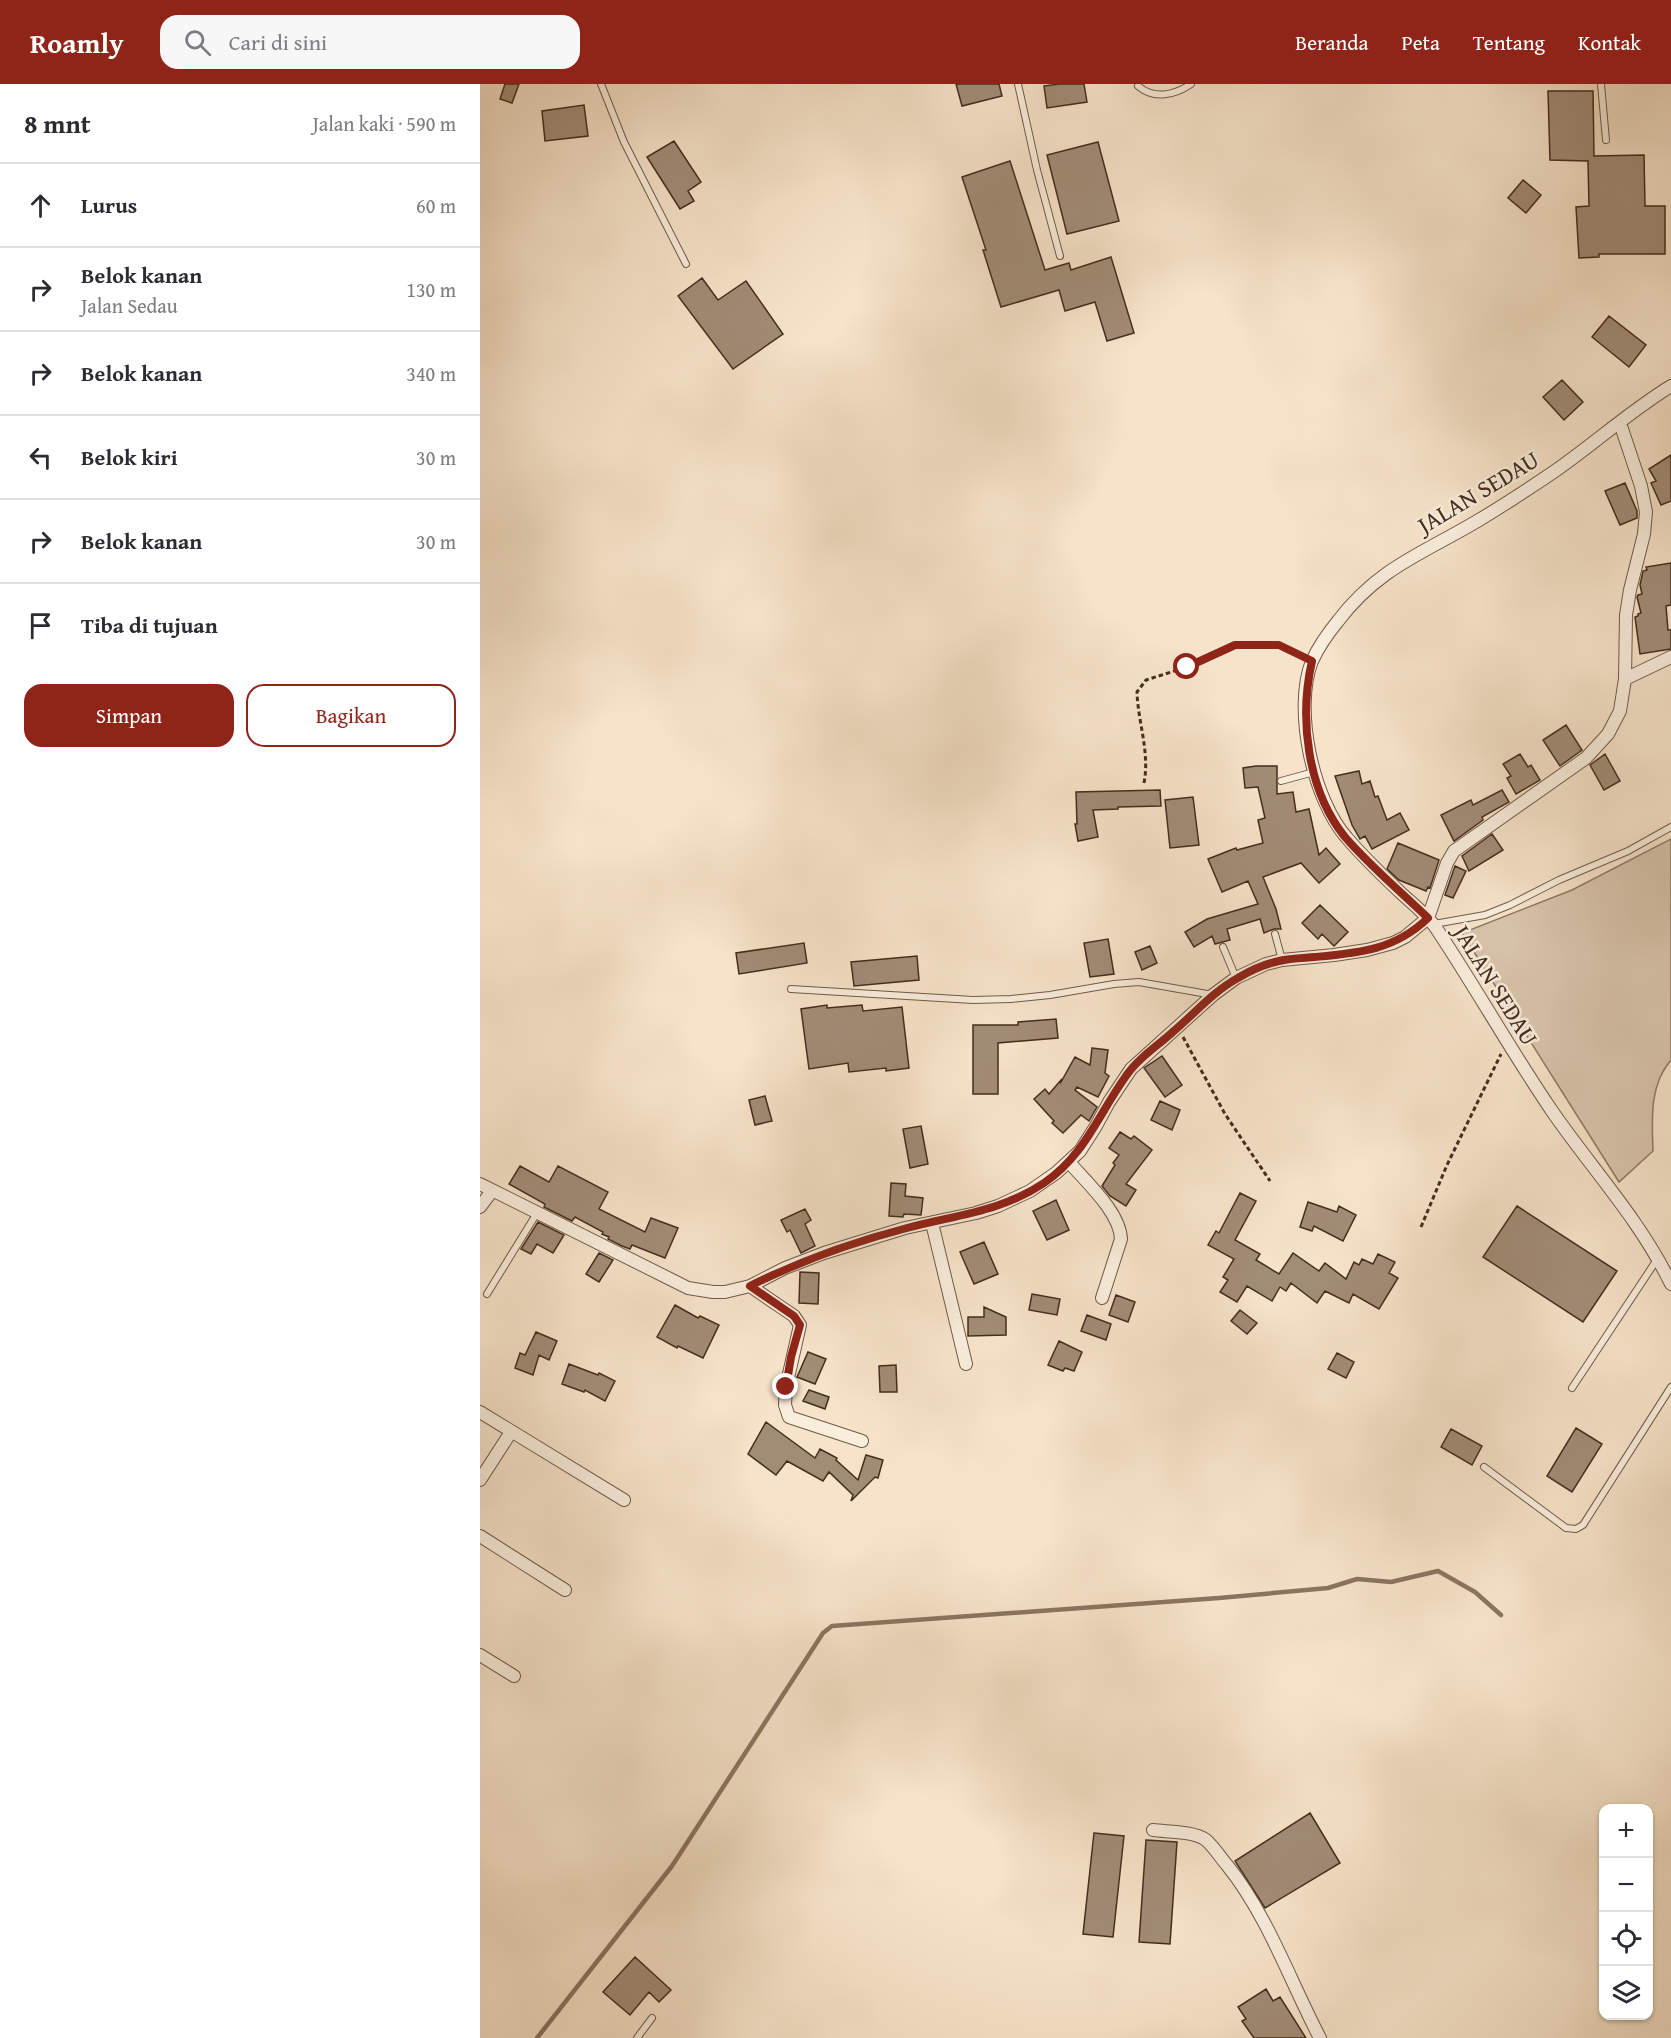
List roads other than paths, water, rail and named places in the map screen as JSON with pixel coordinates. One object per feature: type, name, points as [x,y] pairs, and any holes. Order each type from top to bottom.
[{"type":"street","name":"JALAN SEDAU","points":[[1671,386],[1537,483],[1478,521],[1415,554],[1379,579],[1337,622],[1312,661],[1307,682],[1305,708],[1306,733],[1314,772],[1330,812],[1345,836],[1431,921],[1507,1043],[1570,1137],[1632,1217],[1658,1258],[1671,1284]]},
{"type":"street","points":[[480,1184],[688,1288],[725,1292],[750,1286],[784,1268],[824,1253],[905,1228],[976,1213],[1009,1201],[1045,1182],[1069,1162],[1096,1126],[1131,1069],[1213,995],[1236,978],[1255,969],[1282,960],[1334,956],[1393,943],[1431,921],[1447,863],[1454,851],[1586,758],[1608,734],[1620,711],[1625,679],[1626,615],[1644,534],[1646,512],[1641,486],[1620,423]]},
{"type":"street","points":[[1625,679],[1671,657]]},
{"type":"street","points":[[1069,1162],[1114,1215],[1121,1230],[1121,1239],[1102,1298]]},
{"type":"street","points":[[480,1208],[492,1191]]},
{"type":"street","points":[[932,1223],[966,1364]]},
{"type":"street","points":[[750,1286],[794,1316],[800,1325],[786,1387],[785,1405],[789,1417],[862,1441]]},
{"type":"street","points":[[480,1412],[624,1500]]},
{"type":"street","points":[[480,1480],[511,1432]]},
{"type":"street","points":[[480,1536],[565,1590]]},
{"type":"street","points":[[480,1655],[514,1676]]},
{"type":"street","points":[[1153,1830],[1197,1836],[1205,1839],[1212,1846],[1254,1905],[1320,2038]]},
{"type":"lane","points":[[601,84],[624,142],[686,264]]},
{"type":"lane","points":[[1018,84],[1037,170],[1060,256]]},
{"type":"lane","points":[[1138,86],[1146,92],[1159,95],[1174,93],[1191,84]]},
{"type":"lane","points":[[1601,84],[1606,140]]},
{"type":"lane","points":[[1281,781],[1314,772]]},
{"type":"lane","points":[[1431,921],[1485,915],[1628,851],[1671,827]]},
{"type":"lane","points":[[1275,934],[1282,960]]},
{"type":"lane","points":[[1223,947],[1236,978]]},
{"type":"lane","points":[[791,988],[973,1000],[1040,996],[1139,982],[1213,995]]},
{"type":"lane","points":[[487,1294],[537,1212]]},
{"type":"lane","points":[[1572,1388],[1658,1258]]},
{"type":"lane","points":[[1484,1467],[1566,1528],[1576,1529],[1584,1525],[1671,1387]]},
{"type":"lane","points":[[637,2038],[652,2018]]},
{"type":"waterway","points":[[537,2038],[672,1866],[823,1633],[832,1626],[1219,1598],[1328,1588],[1357,1579],[1391,1582],[1438,1571],[1475,1592],[1501,1615]]}]
